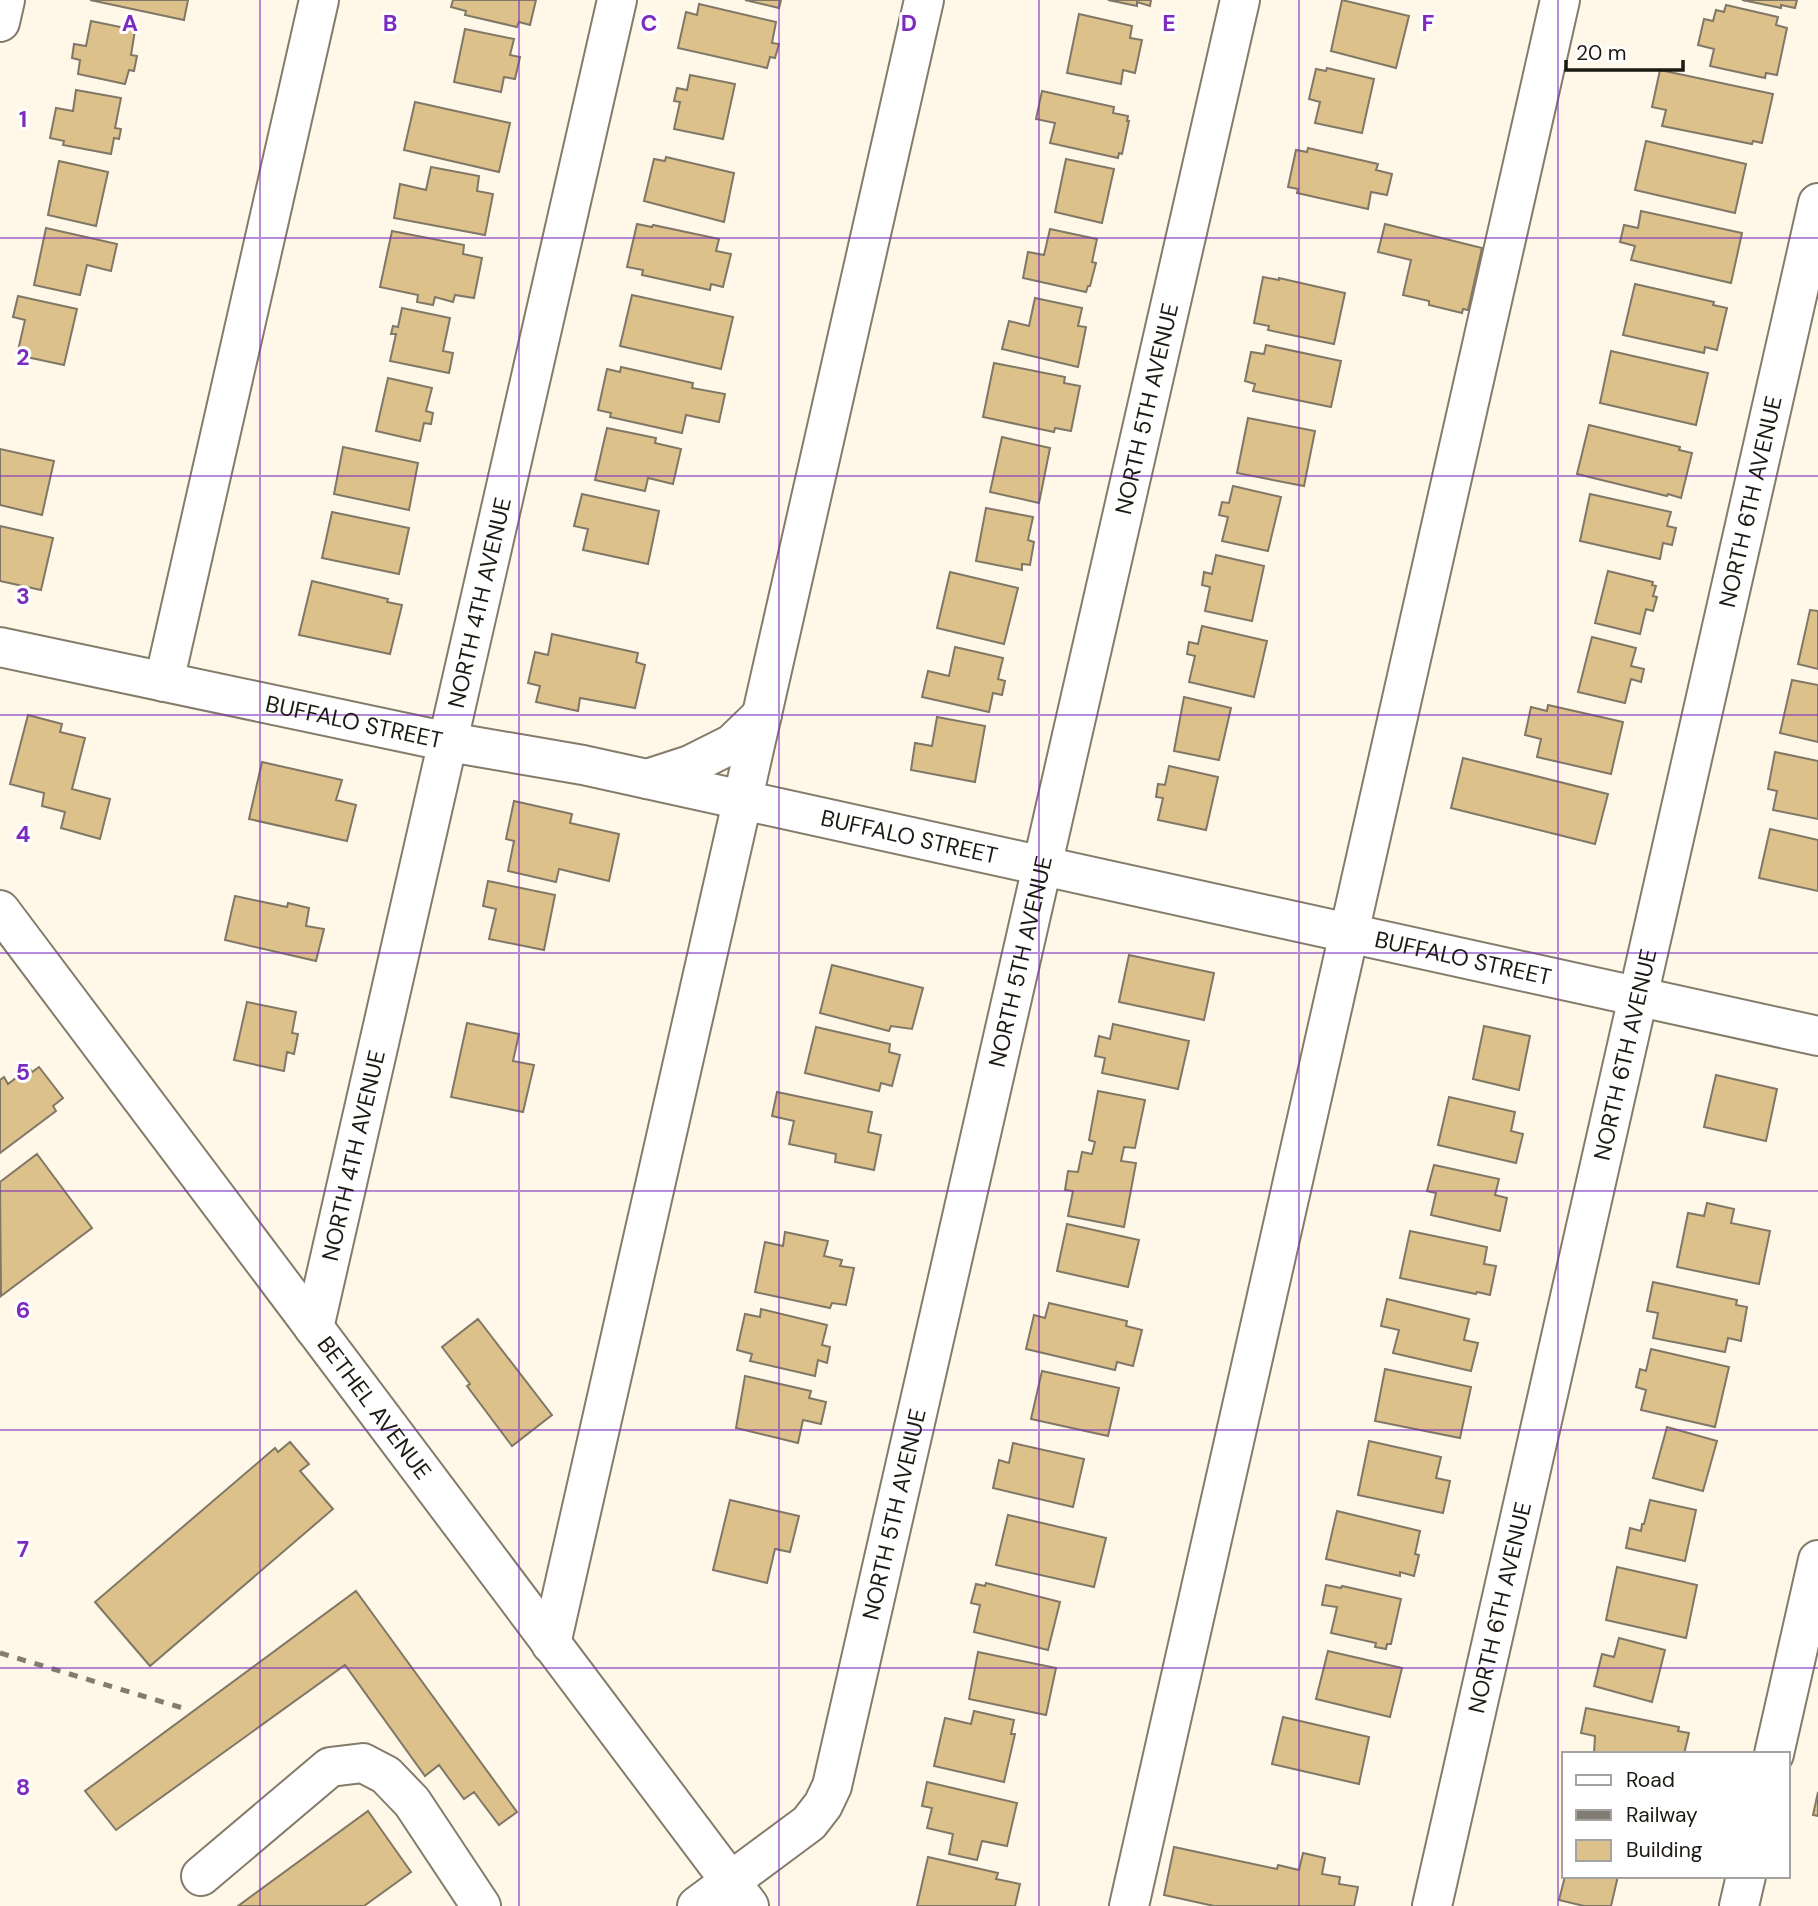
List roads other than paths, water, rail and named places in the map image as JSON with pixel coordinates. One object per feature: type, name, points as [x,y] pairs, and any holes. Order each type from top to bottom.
[{"type":"street","points":[[0,23],[5,0]]},
{"type":"street","points":[[164,682],[319,0]]},
{"type":"street","name":"NORTH 4TH AVENUE","points":[[314,1328],[617,0]]},
{"type":"street","points":[[551,1644],[924,0]]},
{"type":"street","name":"NORTH 5TH AVENUE","points":[[697,1906],[740,1894],[809,1823],[823,1805],[832,1786],[1240,0]]},
{"type":"street","points":[[1129,1906],[1560,0]]},
{"type":"street","name":"NORTH 6TH AVENUE","points":[[1432,1906],[1818,203]]},
{"type":"street","name":"BUFFALO STREET","points":[[0,647],[449,742],[583,765],[1818,1036]]},
{"type":"street","points":[[647,779],[690,765],[732,744],[762,715]]},
{"type":"street","name":"BETHEL AVENUE","points":[[0,910],[740,1894]]},
{"type":"street","points":[[1774,1752],[1818,1560]]},
{"type":"street","points":[[201,1876],[330,1767],[363,1763],[386,1775],[412,1802],[481,1906]]},
{"type":"street","points":[[1739,1906],[1746,1878]]},
{"type":"railway","points":[[0,1653],[186,1709]]}]
